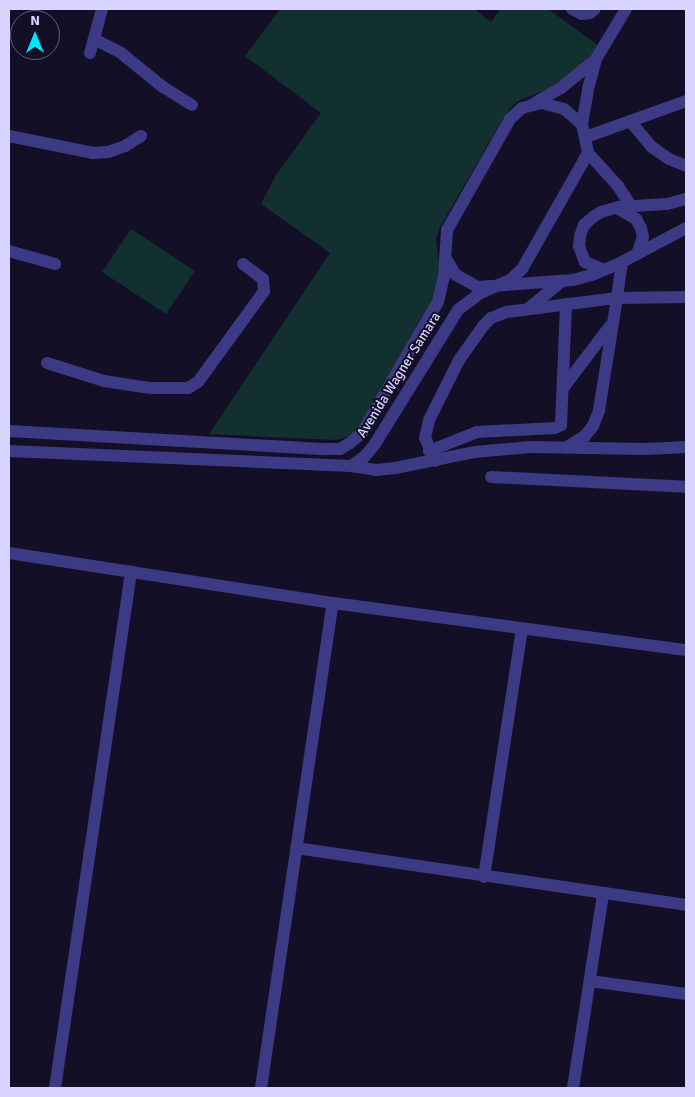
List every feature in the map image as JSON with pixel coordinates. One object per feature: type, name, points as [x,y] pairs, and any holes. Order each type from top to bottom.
[{"type":"street","points":[[90,53],[102,9]]},
{"type":"street","points":[[572,9],[582,14],[590,13],[596,9]]},
{"type":"street","name":"Avenida Wagner Samara","points":[[351,466],[364,457],[375,444],[458,310],[479,294],[510,280],[522,269],[588,153],[582,124],[588,89],[596,59],[626,9]]},
{"type":"street","points":[[94,39],[121,53],[162,88],[192,105]]},
{"type":"street","name":"Avenida Wagner Samara","points":[[9,431],[340,449],[362,433],[438,302],[444,277],[447,230],[510,119],[522,108],[561,88],[596,59]]},
{"type":"street","points":[[586,137],[686,101]]},
{"type":"street","points":[[532,104],[542,103],[564,109],[582,124]]},
{"type":"street","points":[[630,121],[652,147],[669,159],[686,166]]},
{"type":"street","points":[[9,136],[93,153],[108,152],[125,146],[141,136]]},
{"type":"street","points":[[588,153],[618,186],[631,206]]},
{"type":"street","points":[[604,270],[585,262],[579,246],[584,225],[593,217],[601,212],[616,208],[686,199]]},
{"type":"street","points":[[616,208],[636,219],[641,228],[643,237],[637,254]]},
{"type":"street","points":[[445,256],[451,270],[463,281],[478,287],[562,281],[604,270],[686,228]]},
{"type":"street","points":[[9,251],[55,264]]},
{"type":"street","points":[[565,448],[585,436],[593,426],[599,411],[622,262]]},
{"type":"street","points":[[47,363],[104,381],[150,388],[188,388],[198,382],[264,291],[263,280],[243,264]]},
{"type":"street","points":[[529,309],[562,281]]},
{"type":"street","points":[[432,456],[425,438],[429,420],[459,360],[491,318],[507,312],[617,298],[686,297]]},
{"type":"street","points":[[432,456],[477,432],[558,427],[562,422],[566,304]]},
{"type":"street","points":[[563,388],[611,324]]},
{"type":"street","points":[[9,450],[351,466],[376,470],[432,456],[475,452],[530,448],[644,449],[686,447]]},
{"type":"street","points":[[491,477],[686,487]]},
{"type":"street","points":[[9,553],[334,603],[686,650]]},
{"type":"street","points":[[55,1088],[131,572]]},
{"type":"street","points":[[262,1088],[296,848],[334,603]]},
{"type":"street","points":[[484,877],[522,629]]},
{"type":"street","points":[[296,848],[484,877],[686,905]]},
{"type":"street","points":[[573,1088],[603,894]]},
{"type":"street","points":[[590,980],[686,994]]},
{"type":"green space","points":[[280,9],[474,9],[491,22],[501,9],[548,9],[599,46],[589,63],[553,87],[520,100],[511,107],[502,120],[439,229],[436,239],[440,271],[436,298],[360,427],[348,437],[336,440],[209,434],[330,253],[261,204],[276,175],[321,113],[245,56]]},
{"type":"green space","points":[[131,229],[195,271],[166,314],[102,272]]}]
